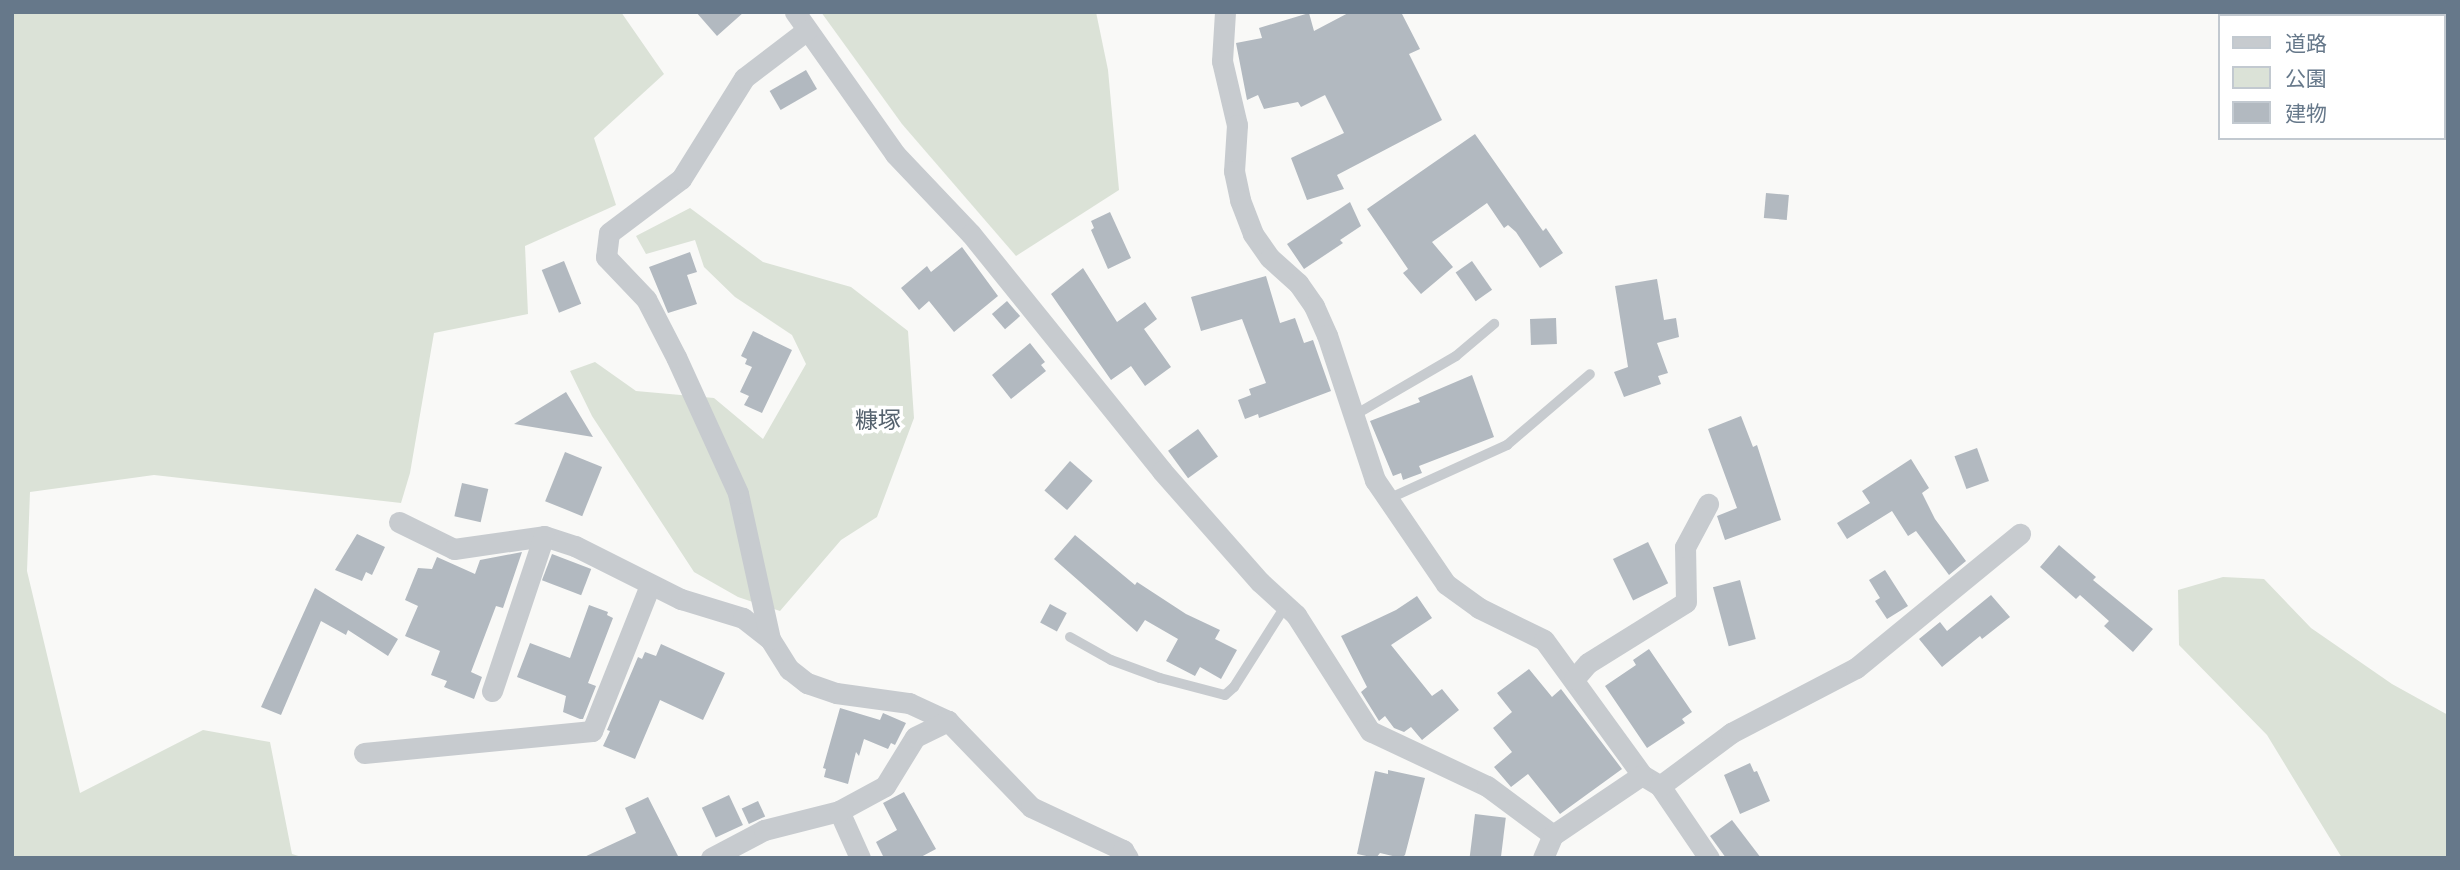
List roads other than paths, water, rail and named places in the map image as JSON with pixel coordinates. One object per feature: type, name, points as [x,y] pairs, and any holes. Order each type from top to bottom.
[{"type":"street","points":[[1225,12],[1222,61],[1237,125],[1234,171],[1240,200],[1252,234],[1270,258],[1298,283],[1314,306],[1327,335],[1375,480],[1446,584],[1479,608],[1544,639],[1709,858]]},
{"type":"street","points":[[770,639],[738,493],[646,299],[606,257],[609,233],[681,180],[744,78],[801,21],[895,155],[971,234],[1163,471],[1260,582],[1296,615],[1370,731],[1487,786],[1553,835]]},
{"type":"street","points":[[1574,679],[1588,663],[1686,602],[1685,547],[1708,504]]},
{"type":"street","points":[[399,522],[454,549],[544,536],[575,546],[681,599],[743,618],[770,639],[789,669],[807,683],[836,693],[909,703],[948,721],[1031,807],[1123,850],[1128,858]]},
{"type":"street","points":[[1544,858],[1553,835],[1731,733],[1856,668],[2020,534]]},
{"type":"street","points":[[492,691],[544,536]]},
{"type":"street","points":[[363,753],[592,731],[650,585]]},
{"type":"street","points":[[711,858],[764,831],[839,811],[885,786],[915,737],[948,721]]},
{"type":"street","points":[[839,811],[860,858]]},
{"type":"lane","points":[[1353,416],[1456,356],[1494,324]]},
{"type":"lane","points":[[1388,499],[1507,445],[1590,374]]},
{"type":"lane","points":[[1070,637],[1111,660],[1160,678],[1225,695],[1234,687],[1286,606]]},
{"type":"district","name":"糠塚","points":[[878,420]]}]
